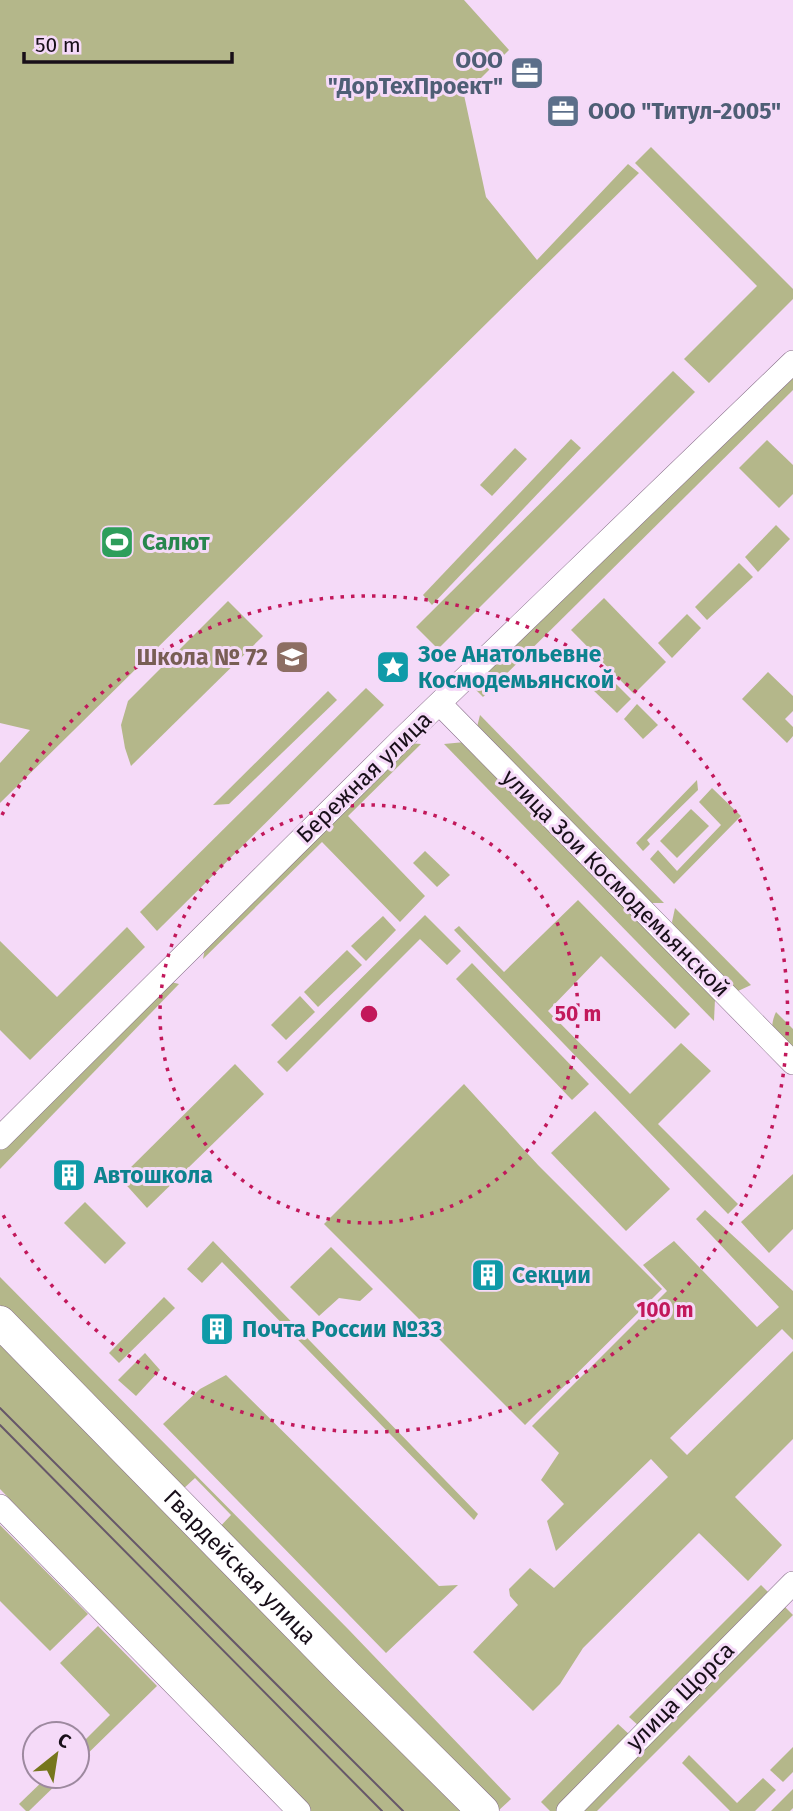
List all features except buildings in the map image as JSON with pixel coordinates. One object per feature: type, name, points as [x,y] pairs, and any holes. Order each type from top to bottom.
[{"type":"street","name":"Бережная улица","points":[[0,1138],[172,966],[793,362]]},
{"type":"street","name":"улица Зои Космодемьянской","points":[[440,704],[793,1063]]},
{"type":"street","name":"Гвардейская улица","points":[[0,1322],[483,1811]]},
{"type":"street","points":[[0,1506],[299,1811]]},
{"type":"street","name":"улица Щорса","points":[[568,1811],[793,1583]]},
{"type":"green space","name":"Салют","points":[[0,0],[464,0],[509,50],[464,95],[486,197],[537,260],[628,164],[639,173],[0,803],[0,763],[30,730],[0,723]]},
{"type":"green space","points":[[651,147],[793,289],[793,299],[709,383],[684,359],[757,286],[635,163]]},
{"type":"green space","points":[[793,369],[793,390],[483,697],[468,682]]},
{"type":"green space","points":[[673,371],[695,392],[438,649],[416,627]]},
{"type":"green space","points":[[571,439],[581,448],[432,605],[423,595]]},
{"type":"green space","points":[[767,440],[793,465],[793,494],[779,508],[739,468]]},
{"type":"green space","points":[[515,448],[527,459],[492,496],[480,485]]},
{"type":"green space","points":[[776,525],[790,539],[758,572],[745,557]]},
{"type":"green space","points":[[739,563],[753,577],[707,620],[695,607]]},
{"type":"green space","points":[[604,598],[666,662],[634,694],[571,630]]},
{"type":"green space","points":[[228,601],[263,636],[131,766],[121,725],[128,701]]},
{"type":"green space","points":[[687,614],[701,628],[672,658],[658,643]]},
{"type":"green space","points":[[768,672],[793,696],[793,711],[785,719],[793,727],[793,736],[787,743],[742,699]]},
{"type":"green space","points":[[606,674],[631,699],[617,713],[592,689]]},
{"type":"green space","points":[[366,688],[384,705],[157,931],[140,912]]},
{"type":"green space","points":[[328,691],[337,700],[229,804],[213,805]]},
{"type":"green space","points":[[637,704],[658,725],[643,739],[624,719]]},
{"type":"green space","points":[[480,715],[664,903],[646,903],[476,731]]},
{"type":"green space","points":[[465,742],[715,999],[714,1021],[444,744]]},
{"type":"green space","points":[[408,743],[421,744],[348,816],[425,896],[400,922],[322,842],[203,959],[205,948]]},
{"type":"green space","points":[[697,780],[698,790],[647,840],[650,844],[643,851],[636,843]]},
{"type":"green space","points":[[712,788],[741,816],[674,884],[650,859],[658,850],[677,871],[721,825],[699,802]]},
{"type":"green space","points":[[691,809],[709,826],[677,858],[660,841]]},
{"type":"green space","points":[[425,851],[450,875],[437,887],[413,863]]},
{"type":"green space","points":[[578,900],[690,1014],[675,1029],[601,956],[548,1011],[630,1094],[681,1043],[711,1071],[658,1124],[738,1204],[728,1214],[454,930],[459,926],[504,972]]},
{"type":"green space","points":[[675,908],[751,985],[738,991],[726,988],[679,938],[672,922]]},
{"type":"green space","points":[[425,915],[461,951],[447,965],[420,939],[287,1072],[277,1062]]},
{"type":"green space","points":[[383,916],[396,930],[366,961],[351,946]]},
{"type":"green space","points":[[127,927],[145,947],[30,1060],[0,1030],[0,941],[57,997]]},
{"type":"green space","points":[[347,950],[362,965],[318,1007],[304,992]]},
{"type":"green space","points":[[472,963],[589,1084],[572,1100],[456,979]]},
{"type":"green space","points":[[171,982],[179,984],[0,1169],[0,1148]]},
{"type":"green space","points":[[300,996],[315,1012],[286,1040],[271,1025]]},
{"type":"green space","points":[[776,1012],[793,1029],[793,1054],[775,1036],[772,1026]]},
{"type":"green space","points":[[235,1064],[264,1094],[147,1208],[120,1178]]},
{"type":"green space","points":[[464,1084],[538,1165],[662,1289],[525,1425],[324,1224]]},
{"type":"green space","points":[[595,1111],[670,1189],[626,1231],[551,1153]]},
{"type":"green space","points":[[793,1174],[793,1229],[769,1253],[741,1222]]},
{"type":"green space","points":[[85,1202],[126,1243],[105,1264],[64,1223]]},
{"type":"green space","points":[[705,1210],[793,1291],[793,1340],[782,1329],[670,1438],[687,1455],[793,1351],[793,1439],[735,1497],[782,1545],[748,1581],[699,1533],[583,1648],[560,1684],[533,1711],[473,1652],[518,1605],[510,1596],[509,1589],[530,1568],[554,1588],[668,1477],[651,1459],[556,1551],[547,1521],[564,1504],[541,1480],[559,1453],[532,1426],[667,1291],[643,1265],[674,1241],[757,1327],[779,1307],[696,1219]]},
{"type":"green space","points":[[213,1241],[478,1514],[474,1520],[222,1262],[202,1283],[187,1269]]},
{"type":"green space","points":[[331,1247],[373,1289],[360,1301],[339,1298],[319,1316],[290,1287]]},
{"type":"green space","points":[[0,1277],[348,1629],[511,1799],[498,1811],[217,1530],[231,1515],[195,1478],[182,1490],[0,1305]]},
{"type":"green space","points":[[164,1297],[175,1308],[119,1363],[109,1353]]},
{"type":"green space","points":[[0,1339],[465,1811],[310,1811],[0,1489]]},
{"type":"green space","points":[[145,1353],[160,1370],[136,1396],[118,1380]]},
{"type":"green space","points":[[226,1375],[439,1586],[458,1585],[386,1653],[163,1424],[200,1389]]},
{"type":"green space","points":[[0,1525],[88,1614],[50,1651],[0,1601]]},
{"type":"green space","points":[[761,1585],[772,1596],[640,1727],[629,1717]]},
{"type":"green space","points":[[782,1604],[793,1615],[597,1811],[575,1811]]},
{"type":"green space","points":[[98,1626],[157,1686],[91,1750],[91,1734],[110,1715],[60,1663]]},
{"type":"green space","points":[[618,1724],[631,1736],[557,1811],[550,1811],[541,1802]]},
{"type":"green space","points":[[793,1747],[793,1772],[783,1782],[770,1770]]},
{"type":"green space","points":[[689,1755],[737,1803],[763,1778],[776,1790],[755,1811],[730,1811],[682,1763]]},
{"type":"green space","points":[[793,1789],[793,1808],[790,1811],[771,1811]]},
{"type":"green space","points":[[34,1790],[51,1790],[29,1811],[19,1804]]},
{"type":"tram line","points":[[0,1408],[403,1811]]},
{"type":"tram line","points":[[0,1425],[382,1811]]},
{"type":"place","name":"ООО \"ДорТехПроект\"","points":[[527,73]]},
{"type":"place","name":"ООО \"Титул-2005\"","points":[[563,111]]},
{"type":"place","name":"Салют","points":[[117,542]]},
{"type":"place","name":"Школа № 72","points":[[292,657]]},
{"type":"place","name":"Зое Анатольевне Космодемьянской","points":[[393,667]]},
{"type":"place","name":"Автошкола","points":[[69,1175]]},
{"type":"place","name":"Секции","points":[[488,1275]]},
{"type":"place","name":"Почта России №33","points":[[217,1329]]}]
